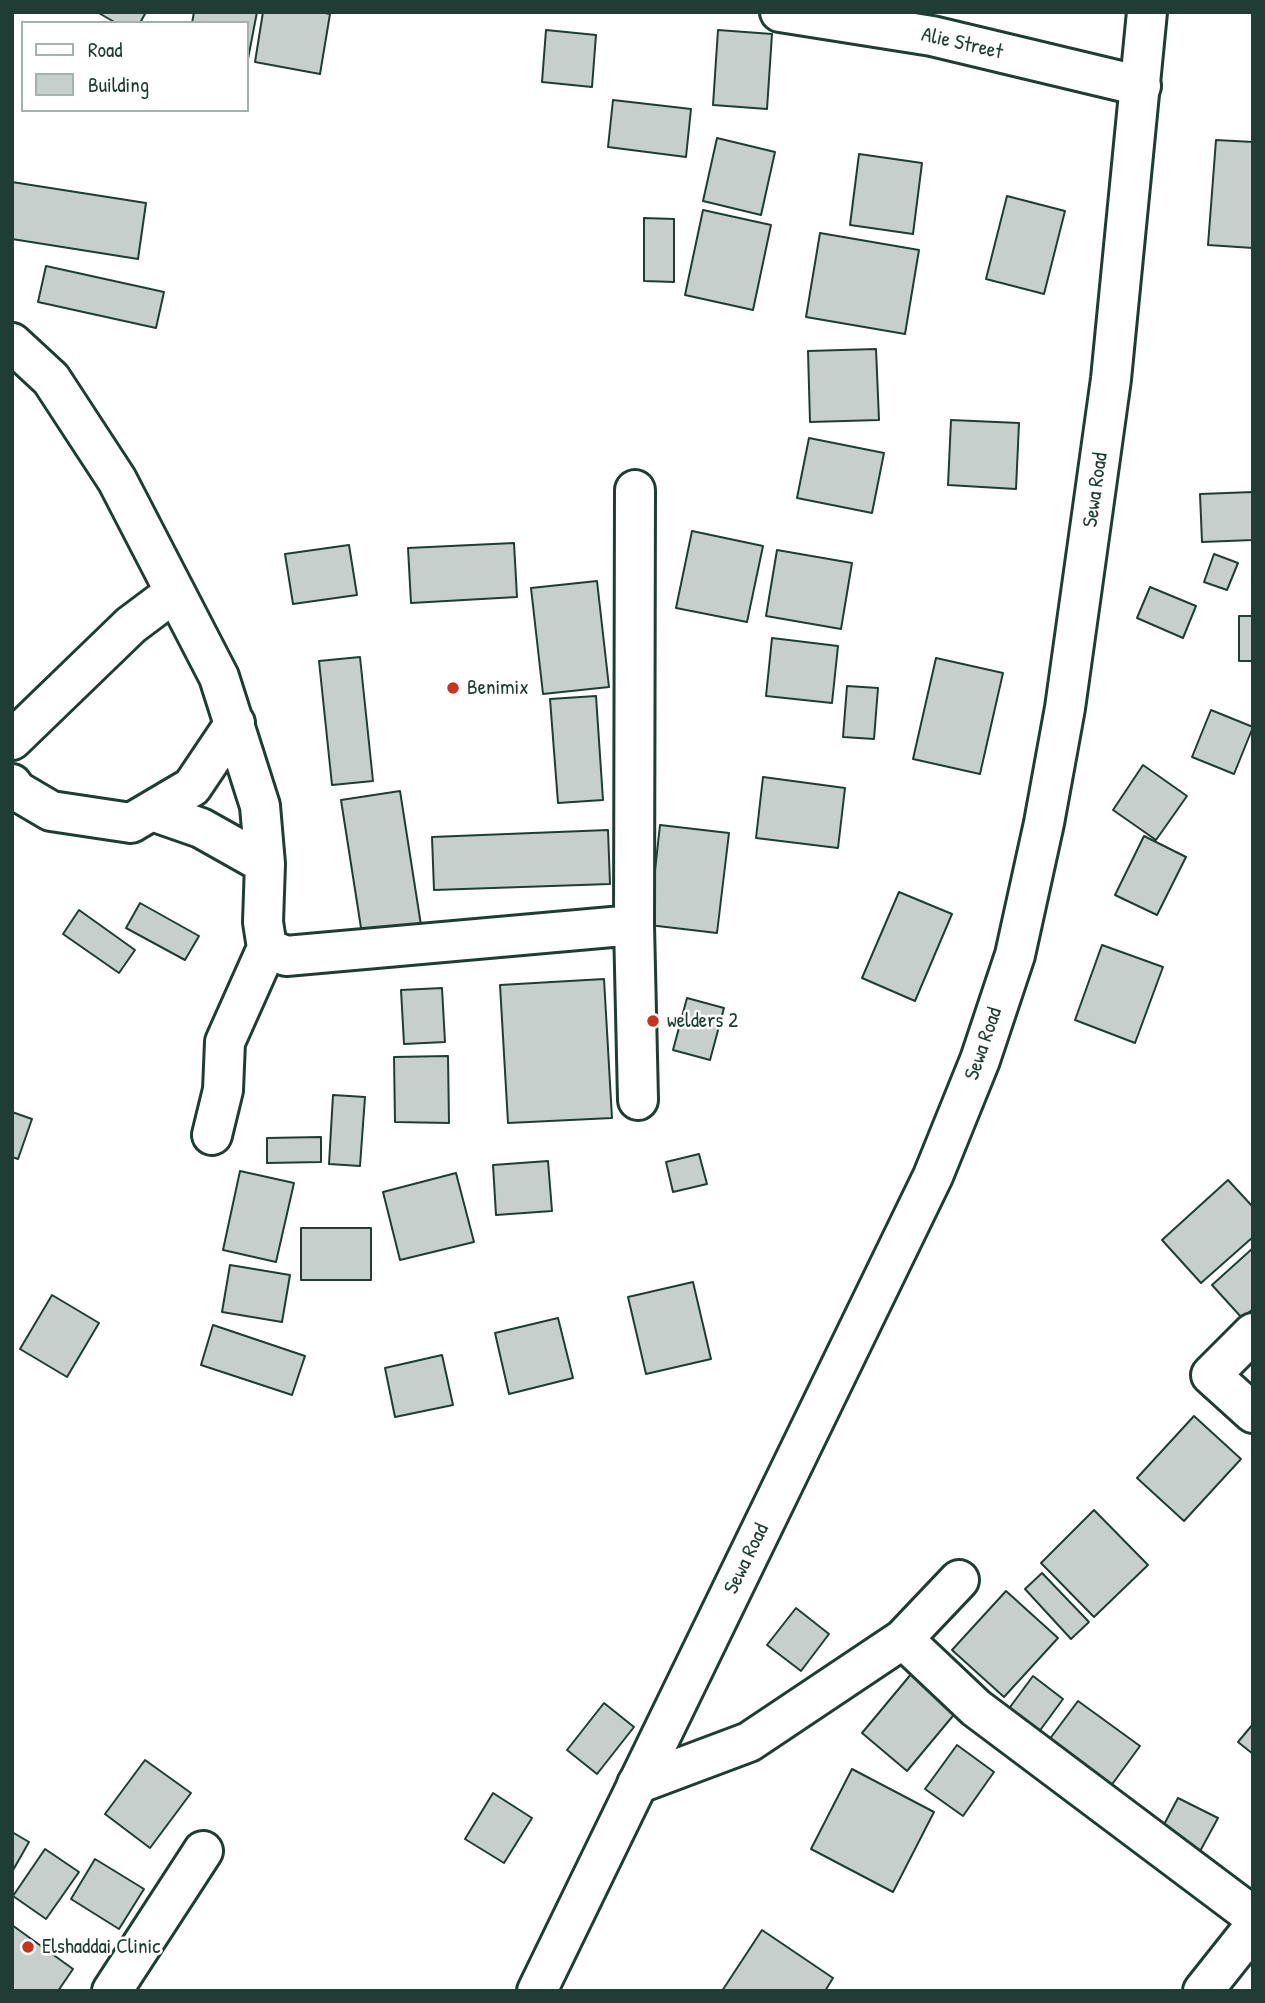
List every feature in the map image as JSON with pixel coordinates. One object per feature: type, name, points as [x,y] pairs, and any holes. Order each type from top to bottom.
[{"type":"street","name":"Alie Street","points":[[780,12],[932,36],[1141,86]]},
{"type":"street","name":"Sewa Road","points":[[537,1991],[933,1176],[980,1060],[1015,955],[1044,823],[1065,708],[1111,379],[1147,12]]},
{"type":"street","points":[[12,343],[51,379],[117,480],[219,677],[260,806],[265,863],[264,922],[267,947],[225,1042],[223,1090],[212,1135]]},
{"type":"street","points":[[635,490],[634,925],[638,1100]]},
{"type":"street","points":[[12,740],[131,625],[175,592]]},
{"type":"street","points":[[12,784],[17,792],[51,811],[131,823],[192,787],[235,723]]},
{"type":"street","points":[[152,811],[201,828],[265,863]]},
{"type":"street","points":[[267,947],[286,956],[634,925]]},
{"type":"street","points":[[1253,1334],[1211,1375],[1253,1413]]},
{"type":"street","points":[[637,1784],[749,1742],[903,1639],[959,1580]]},
{"type":"street","points":[[903,1639],[976,1708],[1253,1916]]},
{"type":"street","points":[[112,1991],[202,1851]]},
{"type":"street","points":[[1203,1991],[1253,1928]]},
{"type":"building","points":[[97,12],[146,12],[141,21],[113,21]]},
{"type":"building","points":[[194,12],[257,12],[248,59],[248,21],[192,21]]},
{"type":"building","points":[[263,12],[330,14],[320,74],[255,62]]},
{"type":"building","points":[[546,30],[596,35],[592,87],[542,82]]},
{"type":"building","points":[[718,30],[772,34],[767,109],[713,105]]},
{"type":"building","points":[[613,100],[691,109],[686,157],[608,147]]},
{"type":"building","points":[[717,138],[775,152],[761,215],[703,201]]},
{"type":"building","points":[[1216,140],[1253,142],[1253,248],[1208,245]]},
{"type":"building","points":[[859,154],[922,163],[913,234],[850,225]]},
{"type":"building","points":[[12,182],[146,203],[138,259],[12,239]]},
{"type":"building","points":[[1007,196],[1065,211],[1044,294],[986,279]]},
{"type":"building","points":[[703,210],[771,225],[753,310],[685,295]]},
{"type":"building","points":[[644,218],[674,219],[674,282],[644,281]]},
{"type":"building","points":[[820,233],[919,250],[905,334],[806,317]]},
{"type":"building","points":[[46,266],[164,292],[156,328],[38,302]]},
{"type":"building","points":[[876,349],[879,420],[810,422],[808,351]]},
{"type":"building","points":[[951,420],[1019,423],[1016,489],[948,485]]},
{"type":"building","points":[[809,438],[884,453],[872,513],[797,498]]},
{"type":"building","points":[[1253,492],[1253,540],[1202,542],[1200,494]]},
{"type":"building","points":[[692,531],[763,546],[747,622],[676,608]]},
{"type":"building","points":[[514,543],[517,597],[411,603],[408,548]]},
{"type":"building","points":[[349,545],[357,595],[293,604],[285,554]]},
{"type":"building","points":[[777,550],[852,563],[841,629],[766,616]]},
{"type":"building","points":[[1214,554],[1238,563],[1227,590],[1204,582]]},
{"type":"building","points":[[597,581],[609,687],[543,694],[531,588]]},
{"type":"building","points":[[1150,587],[1196,606],[1183,638],[1137,618]]},
{"type":"building","points":[[1239,616],[1253,616],[1253,661],[1239,661]]},
{"type":"building","points":[[772,638],[838,646],[832,703],[766,696]]},
{"type":"building","points":[[360,657],[373,781],[332,785],[319,661]]},
{"type":"building","points":[[936,658],[1003,673],[980,774],[913,759]]},
{"type":"building","points":[[847,686],[878,688],[874,739],[843,737]]},
{"type":"building","points":[[596,696],[603,800],[558,803],[550,699]]},
{"type":"building","points":[[1211,710],[1253,727],[1234,774],[1192,757]]},
{"type":"building","points":[[1143,765],[1187,796],[1156,840],[1113,810]]},
{"type":"building","points":[[763,777],[845,788],[838,848],[756,838]]},
{"type":"building","points":[[400,791],[423,938],[364,947],[341,800]]},
{"type":"building","points":[[660,825],[729,833],[717,933],[649,925]]},
{"type":"building","points":[[608,830],[610,884],[434,890],[432,837]]},
{"type":"building","points":[[1144,836],[1186,857],[1157,915],[1115,895]]},
{"type":"building","points":[[899,892],[952,914],[915,1001],[862,978]]},
{"type":"building","points":[[140,903],[199,936],[185,960],[126,928]]},
{"type":"building","points":[[79,910],[135,950],[119,973],[63,934]]},
{"type":"building","points":[[1102,945],[1163,967],[1135,1043],[1075,1020]]},
{"type":"building","points":[[604,979],[612,1118],[508,1123],[500,985]]},
{"type":"building","points":[[442,988],[445,1042],[404,1044],[401,990]]},
{"type":"building","points":[[687,998],[724,1008],[710,1060],[673,1050]]},
{"type":"building","points":[[448,1056],[449,1123],[395,1122],[394,1057]]},
{"type":"building","points":[[333,1095],[365,1097],[360,1166],[329,1164]]},
{"type":"building","points":[[12,1112],[32,1119],[18,1159],[12,1157]]},
{"type":"building","points":[[321,1137],[321,1162],[267,1163],[267,1138]]},
{"type":"building","points":[[699,1154],[707,1184],[673,1192],[666,1162]]},
{"type":"building","points":[[548,1161],[552,1211],[496,1215],[493,1165]]},
{"type":"building","points":[[240,1171],[294,1183],[276,1262],[223,1250]]},
{"type":"building","points":[[456,1173],[474,1242],[400,1260],[383,1192]]},
{"type":"building","points":[[1228,1180],[1253,1207],[1253,1237],[1201,1283],[1162,1240]]},
{"type":"building","points":[[301,1228],[371,1228],[371,1280],[301,1280]]},
{"type":"building","points":[[1253,1248],[1253,1309],[1242,1318],[1212,1285]]},
{"type":"building","points":[[230,1265],[290,1275],[282,1322],[222,1312]]},
{"type":"building","points":[[693,1282],[711,1359],[646,1374],[628,1297]]},
{"type":"building","points":[[52,1295],[99,1323],[67,1377],[20,1349]]},
{"type":"building","points":[[558,1318],[573,1378],[509,1394],[495,1333]]},
{"type":"building","points":[[213,1325],[305,1356],[292,1395],[201,1365]]},
{"type":"building","points":[[442,1355],[453,1405],[395,1417],[385,1368]]},
{"type":"building","points":[[1194,1416],[1241,1459],[1184,1521],[1137,1478]]},
{"type":"building","points":[[1094,1510],[1148,1565],[1094,1617],[1041,1563]]},
{"type":"building","points":[[1042,1573],[1089,1622],[1071,1639],[1025,1589]]},
{"type":"building","points":[[1006,1591],[1058,1638],[1004,1697],[952,1650]]},
{"type":"building","points":[[796,1608],[829,1634],[801,1671],[767,1645]]},
{"type":"building","points":[[912,1673],[957,1711],[907,1771],[862,1733]]},
{"type":"building","points":[[1033,1676],[1063,1699],[1033,1740],[1002,1718]]},
{"type":"building","points":[[1078,1701],[1140,1746],[1105,1794],[1043,1748]]},
{"type":"building","points":[[604,1703],[634,1727],[597,1774],[567,1750]]},
{"type":"building","points":[[1253,1724],[1253,1754],[1238,1742]]},
{"type":"building","points":[[957,1745],[994,1772],[963,1816],[925,1789]]},
{"type":"building","points":[[145,1760],[191,1793],[150,1848],[105,1814]]},
{"type":"building","points":[[852,1769],[934,1812],[893,1892],[811,1849]]},
{"type":"building","points":[[493,1793],[532,1818],[504,1863],[465,1839]]},
{"type":"building","points":[[1178,1798],[1218,1818],[1198,1855],[1159,1834]]},
{"type":"building","points":[[12,1832],[29,1842],[12,1872]]},
{"type":"building","points":[[45,1849],[79,1872],[46,1919],[13,1896]]},
{"type":"building","points":[[95,1859],[144,1889],[119,1929],[71,1899]]},
{"type":"building","name":"Elshaddai Clinic","points":[[12,1925],[73,1969],[58,1991],[12,1991]]},
{"type":"building","points":[[762,1930],[833,1978],[825,1991],[722,1991]]},
{"type":"place","name":"Benimix","points":[[453,688]]},
{"type":"place","name":"welders 2","points":[[653,1021]]},
{"type":"place","name":"Elshaddai Clinic","points":[[28,1947]]}]
